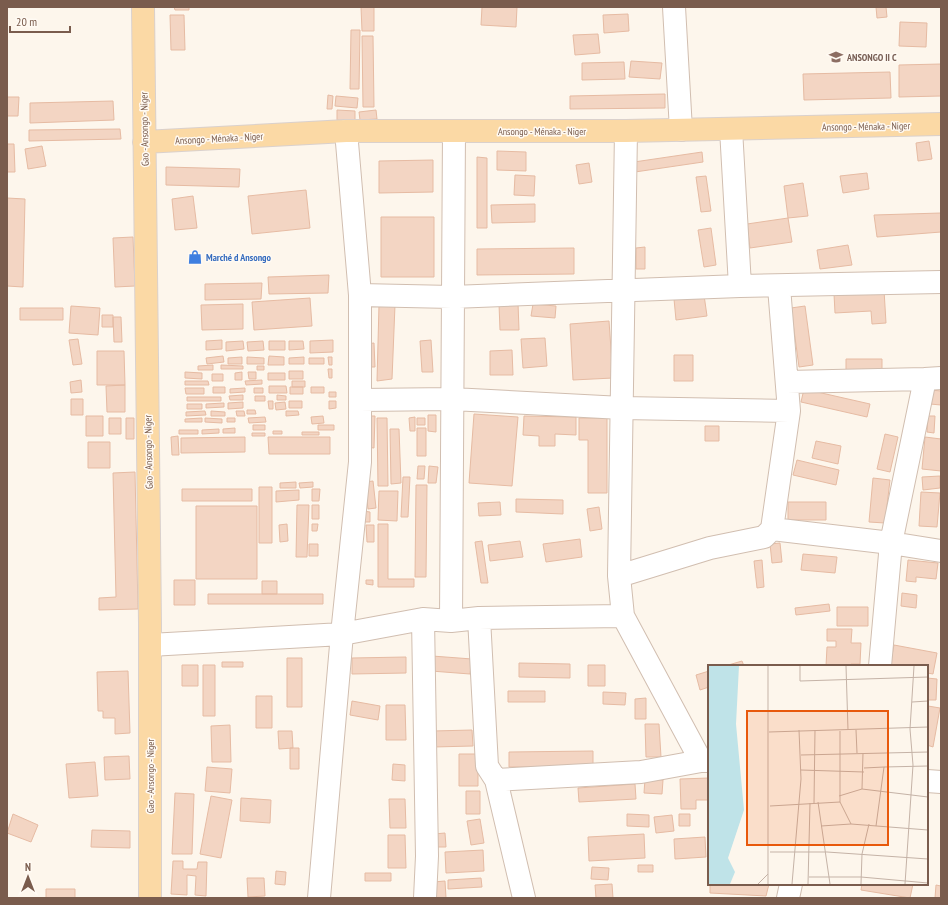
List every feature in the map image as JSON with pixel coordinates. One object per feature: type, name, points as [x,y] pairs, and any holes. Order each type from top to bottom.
[{"type":"main road","name":"Gao - Ansongo - Niger","points":[[143,7],[150,645],[150,898]]},
{"type":"main road","name":"Ansongo - Ménaka - Niger","points":[[144,142],[346,131],[626,131],[941,124]]},
{"type":"street","points":[[674,7],[681,130]]},
{"type":"street","points":[[731,129],[740,286]]},
{"type":"street","points":[[319,898],[342,634],[360,462],[360,295],[346,131]]},
{"type":"street","points":[[451,621],[454,131]]},
{"type":"street","points":[[496,780],[641,772],[705,761],[624,616],[619,576],[622,408],[622,291],[626,131]]},
{"type":"street","points":[[360,295],[452,297],[740,286],[780,287],[941,282]]},
{"type":"street","points":[[619,576],[710,548],[764,537],[772,530],[789,411],[780,287]]},
{"type":"street","points":[[787,382],[933,379],[891,543],[880,665]]},
{"type":"street","points":[[360,400],[452,399],[622,408],[789,411]]},
{"type":"street","points":[[772,530],[891,543],[941,551]]},
{"type":"street","points":[[150,645],[342,634],[423,619],[451,621],[479,618],[624,616]]},
{"type":"street","points":[[479,618],[487,766],[496,780],[524,898]]},
{"type":"street","points":[[423,619],[427,856],[425,898]]},
{"type":"street","points":[[928,781],[941,782]]},
{"type":"street","points":[[788,898],[791,885]]},
{"type":"building","points":[[174,7],[189,7],[189,10],[175,10]]},
{"type":"building","points":[[361,7],[374,7],[374,31],[362,31]]},
{"type":"building","points":[[482,7],[517,7],[516,27],[481,25]]},
{"type":"building","points":[[876,7],[886,7],[887,17],[877,18]]},
{"type":"building","points":[[628,14],[629,31],[604,33],[603,15]]},
{"type":"building","points":[[170,15],[184,15],[185,50],[171,50]]},
{"type":"building","points":[[900,22],[927,23],[926,47],[899,46]]},
{"type":"building","points":[[351,30],[360,30],[359,89],[350,89]]},
{"type":"building","points":[[598,34],[600,53],[575,55],[573,35]]},
{"type":"building","points":[[362,36],[373,36],[374,107],[363,107]]},
{"type":"building","points":[[631,61],[662,63],[660,79],[629,77]]},
{"type":"building","points":[[624,62],[625,79],[582,80],[582,63]]},
{"type":"building","points":[[941,64],[941,96],[899,97],[899,65]]},
{"type":"building","points":[[890,72],[891,98],[804,100],[803,74]]},
{"type":"building","points":[[665,94],[665,108],[570,109],[570,96]]},
{"type":"building","points":[[328,95],[333,96],[332,109],[327,109]]},
{"type":"building","points":[[336,96],[358,98],[357,108],[335,106]]},
{"type":"building","points":[[7,97],[19,97],[18,116],[7,116]]},
{"type":"building","points":[[113,101],[114,120],[30,123],[30,103]]},
{"type":"building","points":[[337,110],[355,111],[355,121],[337,120]]},
{"type":"building","points":[[376,110],[377,119],[360,120],[359,112]]},
{"type":"building","points":[[120,129],[121,139],[29,141],[29,130]]},
{"type":"building","points":[[929,141],[932,159],[918,161],[916,143]]},
{"type":"building","points":[[7,144],[14,144],[15,172],[7,172]]},
{"type":"building","points":[[42,146],[46,166],[28,169],[25,149]]},
{"type":"building","points":[[497,151],[526,152],[526,171],[497,170]]},
{"type":"building","points":[[702,152],[703,162],[635,172],[634,162]]},
{"type":"building","points":[[477,157],[487,158],[487,228],[477,228]]},
{"type":"building","points":[[433,160],[433,192],[379,193],[379,161]]},
{"type":"building","points":[[589,163],[592,182],[579,184],[576,165]]},
{"type":"building","points":[[166,167],[240,169],[239,187],[166,185]]},
{"type":"building","points":[[867,173],[869,189],[843,193],[840,176]]},
{"type":"building","points":[[515,175],[535,176],[534,196],[514,195]]},
{"type":"building","points":[[706,176],[711,211],[701,212],[696,177]]},
{"type":"building","points":[[803,183],[808,216],[788,218],[784,186]]},
{"type":"building","points":[[306,190],[310,228],[252,234],[248,196]]},
{"type":"building","points":[[193,196],[197,228],[175,230],[172,199]]},
{"type":"building","points":[[7,198],[25,199],[23,287],[7,286]]},
{"type":"building","points":[[535,204],[535,222],[492,223],[491,205]]},
{"type":"building","points":[[941,213],[941,232],[877,237],[874,215]]},
{"type":"building","points":[[381,217],[434,217],[434,277],[381,277]]},
{"type":"building","points":[[788,218],[792,242],[750,248],[747,224]]},
{"type":"building","points":[[711,228],[716,265],[704,267],[698,230]]},
{"type":"building","points":[[133,237],[135,286],[115,287],[113,238]]},
{"type":"building","points":[[848,245],[852,265],[820,269],[817,250]]},
{"type":"building","points":[[645,247],[645,269],[636,269],[636,248]]},
{"type":"building","points":[[574,248],[574,274],[477,275],[477,249]]},
{"type":"building","points":[[329,275],[328,293],[269,294],[268,277]]},
{"type":"building","points":[[262,283],[261,299],[205,300],[205,284]]},
{"type":"building","points":[[884,290],[886,323],[872,324],[871,311],[835,313],[834,294]]},
{"type":"building","points":[[704,295],[707,316],[676,320],[674,299]]},
{"type":"building","points":[[310,298],[312,326],[254,330],[252,302]]},
{"type":"building","points":[[518,303],[519,330],[500,330],[499,304]]},
{"type":"building","points":[[243,304],[243,329],[202,330],[201,305]]},
{"type":"building","points":[[533,304],[556,306],[555,318],[531,316]]},
{"type":"building","points":[[379,305],[395,305],[392,379],[377,381]]},
{"type":"building","points":[[71,306],[100,308],[98,335],[69,333]]},
{"type":"building","points":[[805,306],[813,365],[799,367],[791,308]]},
{"type":"building","points":[[20,308],[63,308],[63,320],[20,320]]},
{"type":"building","points":[[102,315],[113,315],[113,327],[102,327]]},
{"type":"building","points":[[113,317],[121,317],[122,342],[114,342]]},
{"type":"building","points":[[609,321],[613,378],[573,380],[570,324]]},
{"type":"building","points":[[545,338],[547,366],[523,368],[521,339]]},
{"type":"building","points":[[78,339],[82,364],[73,365],[69,340]]},
{"type":"building","points":[[222,340],[222,349],[206,350],[206,341]]},
{"type":"building","points":[[333,340],[333,352],[310,353],[310,341]]},
{"type":"building","points":[[431,340],[433,372],[422,372],[420,341]]},
{"type":"building","points":[[243,341],[244,349],[226,351],[226,342]]},
{"type":"building","points":[[263,341],[264,350],[248,351],[247,342]]},
{"type":"building","points":[[269,341],[285,341],[285,350],[269,350]]},
{"type":"building","points":[[289,341],[303,341],[304,349],[289,350]]},
{"type":"building","points":[[374,343],[375,367],[366,367],[366,344]]},
{"type":"building","points":[[512,350],[513,375],[490,375],[490,351]]},
{"type":"building","points":[[97,351],[124,351],[125,385],[97,385]]},
{"type":"building","points":[[674,355],[693,355],[693,381],[674,381]]},
{"type":"building","points":[[223,356],[224,362],[207,364],[206,358]]},
{"type":"building","points":[[269,356],[284,357],[284,365],[268,365]]},
{"type":"building","points":[[242,357],[242,364],[228,364],[228,358]]},
{"type":"building","points":[[247,357],[264,358],[264,364],[247,364]]},
{"type":"building","points":[[304,357],[304,364],[289,364],[289,358]]},
{"type":"building","points":[[328,357],[332,357],[332,365],[329,365]]},
{"type":"building","points":[[309,358],[324,358],[324,364],[309,364]]},
{"type":"building","points":[[846,359],[882,359],[882,372],[846,372]]},
{"type":"building","points":[[213,365],[213,370],[198,370],[198,366]]},
{"type":"building","points":[[221,365],[243,366],[243,369],[221,369]]},
{"type":"building","points":[[257,366],[264,366],[264,370],[257,370]]},
{"type":"building","points":[[328,369],[332,369],[332,378],[329,378]]},
{"type":"building","points":[[289,371],[303,371],[303,379],[289,379]]},
{"type":"building","points":[[185,372],[202,373],[202,379],[185,378]]},
{"type":"building","points":[[242,372],[242,380],[235,380],[235,373]]},
{"type":"building","points":[[248,372],[256,372],[256,379],[249,379]]},
{"type":"building","points":[[268,373],[285,373],[285,380],[268,380]]},
{"type":"building","points":[[212,374],[223,374],[223,381],[212,381]]},
{"type":"building","points":[[81,380],[82,392],[71,393],[70,382]]},
{"type":"building","points":[[262,380],[262,384],[246,385],[245,381]]},
{"type":"building","points":[[185,381],[208,381],[209,385],[185,385]]},
{"type":"building","points":[[292,381],[305,381],[305,387],[292,387]]},
{"type":"building","points":[[125,385],[125,412],[107,412],[106,386]]},
{"type":"building","points":[[269,386],[286,386],[287,393],[269,393]]},
{"type":"building","points":[[213,387],[225,387],[225,393],[213,393]]},
{"type":"building","points":[[290,387],[303,387],[303,394],[290,394]]},
{"type":"building","points":[[311,387],[324,387],[324,393],[311,393]]},
{"type":"building","points":[[185,388],[204,388],[204,394],[186,394]]},
{"type":"building","points":[[245,388],[245,392],[230,393],[230,389]]},
{"type":"building","points":[[254,388],[263,388],[263,393],[254,393]]},
{"type":"building","points":[[804,389],[870,404],[867,417],[801,402]]},
{"type":"building","points":[[931,390],[941,391],[941,405],[930,404]]},
{"type":"building","points":[[329,392],[336,392],[336,397],[329,397]]},
{"type":"building","points":[[243,395],[243,400],[230,400],[229,396]]},
{"type":"building","points":[[277,395],[286,396],[286,400],[277,400]]},
{"type":"building","points":[[255,396],[265,396],[265,401],[255,401]]},
{"type":"building","points":[[187,397],[221,397],[221,401],[187,401]]},
{"type":"building","points":[[71,399],[83,399],[83,415],[71,415]]},
{"type":"building","points":[[268,401],[273,401],[273,409],[269,409]]},
{"type":"building","points":[[289,401],[302,401],[302,408],[289,408]]},
{"type":"building","points":[[329,401],[336,401],[336,408],[329,409]]},
{"type":"building","points":[[243,402],[243,408],[228,409],[228,403]]},
{"type":"building","points":[[285,402],[286,409],[276,410],[275,403]]},
{"type":"building","points":[[224,403],[224,407],[206,408],[206,404]]},
{"type":"building","points":[[187,404],[202,404],[202,409],[187,409]]},
{"type":"building","points":[[247,410],[255,410],[256,414],[247,414]]},
{"type":"building","points":[[205,411],[206,415],[186,416],[186,412]]},
{"type":"building","points":[[211,411],[225,412],[225,416],[211,416]]},
{"type":"building","points":[[236,411],[244,411],[245,416],[237,416]]},
{"type":"building","points":[[286,411],[298,411],[299,415],[286,416]]},
{"type":"building","points":[[474,414],[518,417],[512,486],[469,483]]},
{"type":"building","points":[[428,415],[436,415],[436,432],[428,431]]},
{"type":"building","points":[[86,416],[103,416],[103,436],[86,436]]},
{"type":"building","points":[[323,416],[324,423],[312,424],[311,417]]},
{"type":"building","points":[[367,416],[375,416],[374,448],[366,447]]},
{"type":"building","points":[[524,416],[576,417],[576,435],[555,434],[555,446],[539,446],[539,436],[523,435]]},
{"type":"building","points":[[928,416],[935,416],[934,433],[927,432]]},
{"type":"building","points":[[265,417],[266,422],[249,423],[248,418]]},
{"type":"building","points":[[415,417],[415,431],[410,431],[409,418]]},
{"type":"building","points":[[109,418],[121,418],[121,434],[109,434]]},
{"type":"building","points":[[126,418],[134,418],[134,439],[126,439]]},
{"type":"building","points":[[202,418],[202,422],[185,422],[185,419]]},
{"type":"building","points":[[205,418],[222,419],[222,423],[205,422]]},
{"type":"building","points":[[227,418],[235,418],[235,422],[227,422]]},
{"type":"building","points":[[377,418],[387,418],[388,486],[378,486]]},
{"type":"building","points":[[417,418],[425,418],[425,425],[417,425]]},
{"type":"building","points":[[579,418],[607,418],[607,493],[588,493],[588,440],[579,440]]},
{"type":"building","points":[[253,425],[265,425],[265,430],[253,430]]},
{"type":"building","points":[[318,425],[334,425],[334,430],[318,430]]},
{"type":"building","points":[[705,426],[719,426],[719,441],[705,441]]},
{"type":"building","points":[[235,428],[235,433],[223,433],[223,429]]},
{"type":"building","points":[[417,428],[426,428],[426,456],[417,456]]},
{"type":"building","points":[[219,429],[219,433],[202,434],[202,430]]},
{"type":"building","points":[[390,429],[399,429],[401,483],[391,484]]},
{"type":"building","points":[[179,430],[198,430],[198,434],[179,434]]},
{"type":"building","points":[[273,431],[282,431],[282,434],[273,434]]},
{"type":"building","points":[[302,432],[319,432],[319,435],[302,435]]},
{"type":"building","points":[[252,433],[265,433],[265,436],[252,436]]},
{"type":"building","points":[[885,434],[898,437],[890,472],[877,469]]},
{"type":"building","points":[[178,436],[179,455],[172,455],[171,437]]},
{"type":"building","points":[[245,437],[245,452],[181,453],[181,438]]},
{"type":"building","points":[[268,437],[330,437],[330,454],[269,454]]},
{"type":"building","points":[[925,437],[941,439],[941,471],[922,469]]},
{"type":"building","points":[[816,441],[841,446],[838,464],[812,458]]},
{"type":"building","points":[[88,442],[110,442],[110,468],[88,468]]},
{"type":"building","points":[[797,460],[839,470],[836,485],[793,475]]},
{"type":"building","points":[[418,466],[425,466],[424,479],[417,479]]},
{"type":"building","points":[[429,466],[438,467],[436,483],[428,483]]},
{"type":"building","points":[[135,472],[138,609],[99,610],[99,598],[116,597],[113,473]]},
{"type":"building","points":[[940,476],[940,488],[923,490],[922,477]]},
{"type":"building","points":[[403,477],[410,477],[408,517],[401,517]]},
{"type":"building","points":[[873,478],[890,480],[885,523],[869,522]]},
{"type":"building","points":[[373,481],[376,508],[368,509],[365,482]]},
{"type":"building","points":[[296,482],[296,488],[280,488],[280,483]]},
{"type":"building","points":[[313,482],[313,487],[300,488],[299,483]]},
{"type":"building","points":[[416,485],[427,485],[426,577],[415,577]]},
{"type":"building","points":[[259,487],[272,487],[272,543],[259,543]]},
{"type":"building","points":[[182,489],[252,489],[252,501],[182,501]]},
{"type":"building","points":[[312,489],[320,489],[319,501],[312,501]]},
{"type":"building","points":[[299,490],[299,500],[276,502],[276,491]]},
{"type":"building","points":[[379,491],[398,491],[397,521],[378,520]]},
{"type":"building","points":[[921,492],[940,493],[937,527],[919,526]]},
{"type":"building","points":[[516,499],[563,500],[563,514],[516,512]]},
{"type":"building","points":[[500,502],[501,515],[479,516],[478,503]]},
{"type":"building","points":[[788,502],[826,502],[826,520],[788,520]]},
{"type":"building","points":[[297,505],[309,505],[307,557],[296,557]]},
{"type":"building","points":[[312,505],[319,505],[319,519],[312,519]]},
{"type":"building","points":[[196,506],[257,506],[257,579],[196,579]]},
{"type":"building","points":[[599,507],[602,529],[590,531],[587,509]]},
{"type":"building","points":[[363,511],[370,512],[370,522],[362,522]]},
{"type":"building","points":[[287,524],[288,541],[280,542],[279,525]]},
{"type":"building","points":[[312,524],[318,524],[317,531],[312,531]]},
{"type":"building","points":[[378,524],[388,524],[388,579],[414,579],[414,587],[378,587]]},
{"type":"building","points":[[366,525],[374,525],[374,542],[367,542]]},
{"type":"building","points":[[580,539],[582,557],[546,562],[543,544]]},
{"type":"building","points":[[482,541],[488,583],[481,583],[475,542]]},
{"type":"building","points":[[520,541],[523,557],[490,561],[488,545]]},
{"type":"building","points":[[780,543],[782,562],[772,563],[770,544]]},
{"type":"building","points":[[309,544],[318,544],[318,556],[309,556]]},
{"type":"building","points":[[803,554],[837,557],[835,573],[801,570]]},
{"type":"building","points":[[762,560],[764,587],[757,588],[754,561]]},
{"type":"building","points":[[908,560],[938,563],[936,579],[916,577],[916,582],[906,581]]},
{"type":"building","points":[[174,580],[195,580],[195,605],[174,605]]},
{"type":"building","points":[[366,580],[373,580],[373,585],[366,584]]},
{"type":"building","points":[[262,581],[277,581],[277,594],[262,594]]},
{"type":"building","points":[[902,593],[917,595],[916,608],[901,606]]},
{"type":"building","points":[[208,594],[323,594],[323,604],[208,604]]},
{"type":"building","points":[[829,604],[830,611],[796,615],[795,608]]},
{"type":"building","points":[[837,607],[868,607],[868,626],[837,626]]},
{"type":"building","points":[[827,629],[852,629],[851,643],[861,643],[860,664],[826,665],[827,647],[836,647],[836,641],[827,641]]},
{"type":"building","points":[[894,645],[937,653],[933,674],[928,673],[928,665],[890,665]]},
{"type":"building","points":[[432,656],[472,659],[470,674],[431,671]]},
{"type":"building","points":[[406,657],[406,673],[352,674],[352,658]]},
{"type":"building","points":[[287,658],[302,658],[302,707],[287,707]]},
{"type":"building","points":[[742,661],[744,665],[728,665]]},
{"type":"building","points":[[222,662],[243,662],[243,667],[222,667]]},
{"type":"building","points":[[519,663],[570,664],[570,678],[519,677]]},
{"type":"building","points":[[182,665],[198,665],[198,686],[182,686]]},
{"type":"building","points":[[203,665],[215,665],[215,716],[203,716]]},
{"type":"building","points":[[588,665],[605,665],[605,686],[588,686]]},
{"type":"building","points":[[128,671],[130,733],[115,734],[115,718],[103,718],[103,711],[98,711],[97,672]]},
{"type":"building","points":[[708,671],[708,687],[700,690],[696,675]]},
{"type":"building","points":[[928,678],[937,679],[936,700],[928,700]]},
{"type":"building","points":[[508,691],[545,691],[545,702],[508,702]]},
{"type":"building","points":[[603,692],[626,693],[625,705],[603,704]]},
{"type":"building","points":[[256,696],[272,696],[272,728],[256,728]]},
{"type":"building","points":[[646,698],[646,719],[635,719],[635,699]]},
{"type":"building","points":[[352,701],[380,706],[378,720],[350,715]]},
{"type":"building","points":[[386,705],[405,705],[406,740],[386,740]]},
{"type":"building","points":[[928,706],[940,708],[933,747],[928,745]]},
{"type":"building","points":[[645,724],[659,724],[661,757],[646,757]]},
{"type":"building","points":[[230,725],[231,762],[212,762],[211,726]]},
{"type":"building","points":[[472,730],[473,746],[433,747],[433,731]]},
{"type":"building","points":[[278,731],[292,731],[293,748],[279,749]]},
{"type":"building","points":[[290,748],[299,748],[299,769],[290,769]]},
{"type":"building","points":[[593,751],[593,767],[509,767],[509,752]]},
{"type":"building","points":[[459,754],[478,754],[478,786],[459,786]]},
{"type":"building","points":[[129,756],[130,779],[105,780],[104,757]]},
{"type":"building","points":[[95,762],[98,796],[69,798],[66,764]]},
{"type":"building","points":[[393,764],[405,765],[405,781],[392,780]]},
{"type":"building","points":[[207,767],[232,769],[230,793],[205,791]]},
{"type":"building","points":[[708,778],[708,800],[696,800],[696,809],[681,809],[680,779]]},
{"type":"building","points":[[645,779],[663,780],[662,794],[644,793]]},
{"type":"building","points":[[635,784],[636,799],[579,802],[578,788]]},
{"type":"building","points":[[466,791],[480,791],[480,814],[466,814]]},
{"type":"building","points":[[175,793],[194,794],[192,854],[172,854]]},
{"type":"building","points":[[211,796],[232,800],[221,858],[200,854]]},
{"type":"building","points":[[241,798],[271,800],[270,823],[240,821]]},
{"type":"building","points":[[389,799],[405,799],[406,828],[390,828]]},
{"type":"building","points":[[13,814],[38,825],[31,842],[7,833]]},
{"type":"building","points":[[627,814],[649,815],[649,827],[627,826]]},
{"type":"building","points":[[679,814],[690,814],[690,826],[679,826]]},
{"type":"building","points":[[672,815],[674,831],[656,833],[654,817]]},
{"type":"building","points":[[480,819],[484,843],[471,845],[467,821]]},
{"type":"building","points":[[92,830],[130,831],[130,848],[91,847]]},
{"type":"building","points":[[445,833],[446,847],[435,847],[434,834]]},
{"type":"building","points":[[644,834],[645,858],[589,861],[588,837]]},
{"type":"building","points":[[388,835],[405,835],[406,868],[388,868]]},
{"type":"building","points":[[705,837],[706,857],[675,859],[674,839]]},
{"type":"building","points":[[483,850],[484,871],[446,873],[445,852]]},
{"type":"building","points":[[173,861],[183,861],[183,869],[197,869],[198,862],[207,862],[206,896],[195,895],[196,876],[187,875],[187,895],[171,894]]},
{"type":"building","points":[[638,865],[653,865],[653,872],[638,872]]},
{"type":"building","points":[[592,867],[609,868],[608,880],[591,879]]},
{"type":"building","points":[[276,871],[286,872],[285,885],[275,884]]},
{"type":"building","points":[[365,873],[391,873],[391,881],[365,881]]},
{"type":"building","points":[[247,878],[264,878],[265,896],[248,897]]},
{"type":"building","points":[[481,878],[482,887],[448,889],[448,880]]},
{"type":"building","points":[[445,881],[446,898],[434,898],[433,882]]},
{"type":"building","points":[[612,884],[613,898],[596,898],[595,885]]},
{"type":"building","points":[[710,885],[769,885],[766,896],[710,893]]},
{"type":"building","points":[[862,885],[913,885],[910,898],[861,890]]},
{"type":"building","points":[[936,885],[941,886],[941,898],[935,898]]},
{"type":"building","points":[[46,889],[75,889],[75,898],[46,898]]},
{"type":"place","name":"ANSONGO II C","points":[[836,57]]},
{"type":"place","name":"Marché d Ansongo","points":[[195,257]]}]
